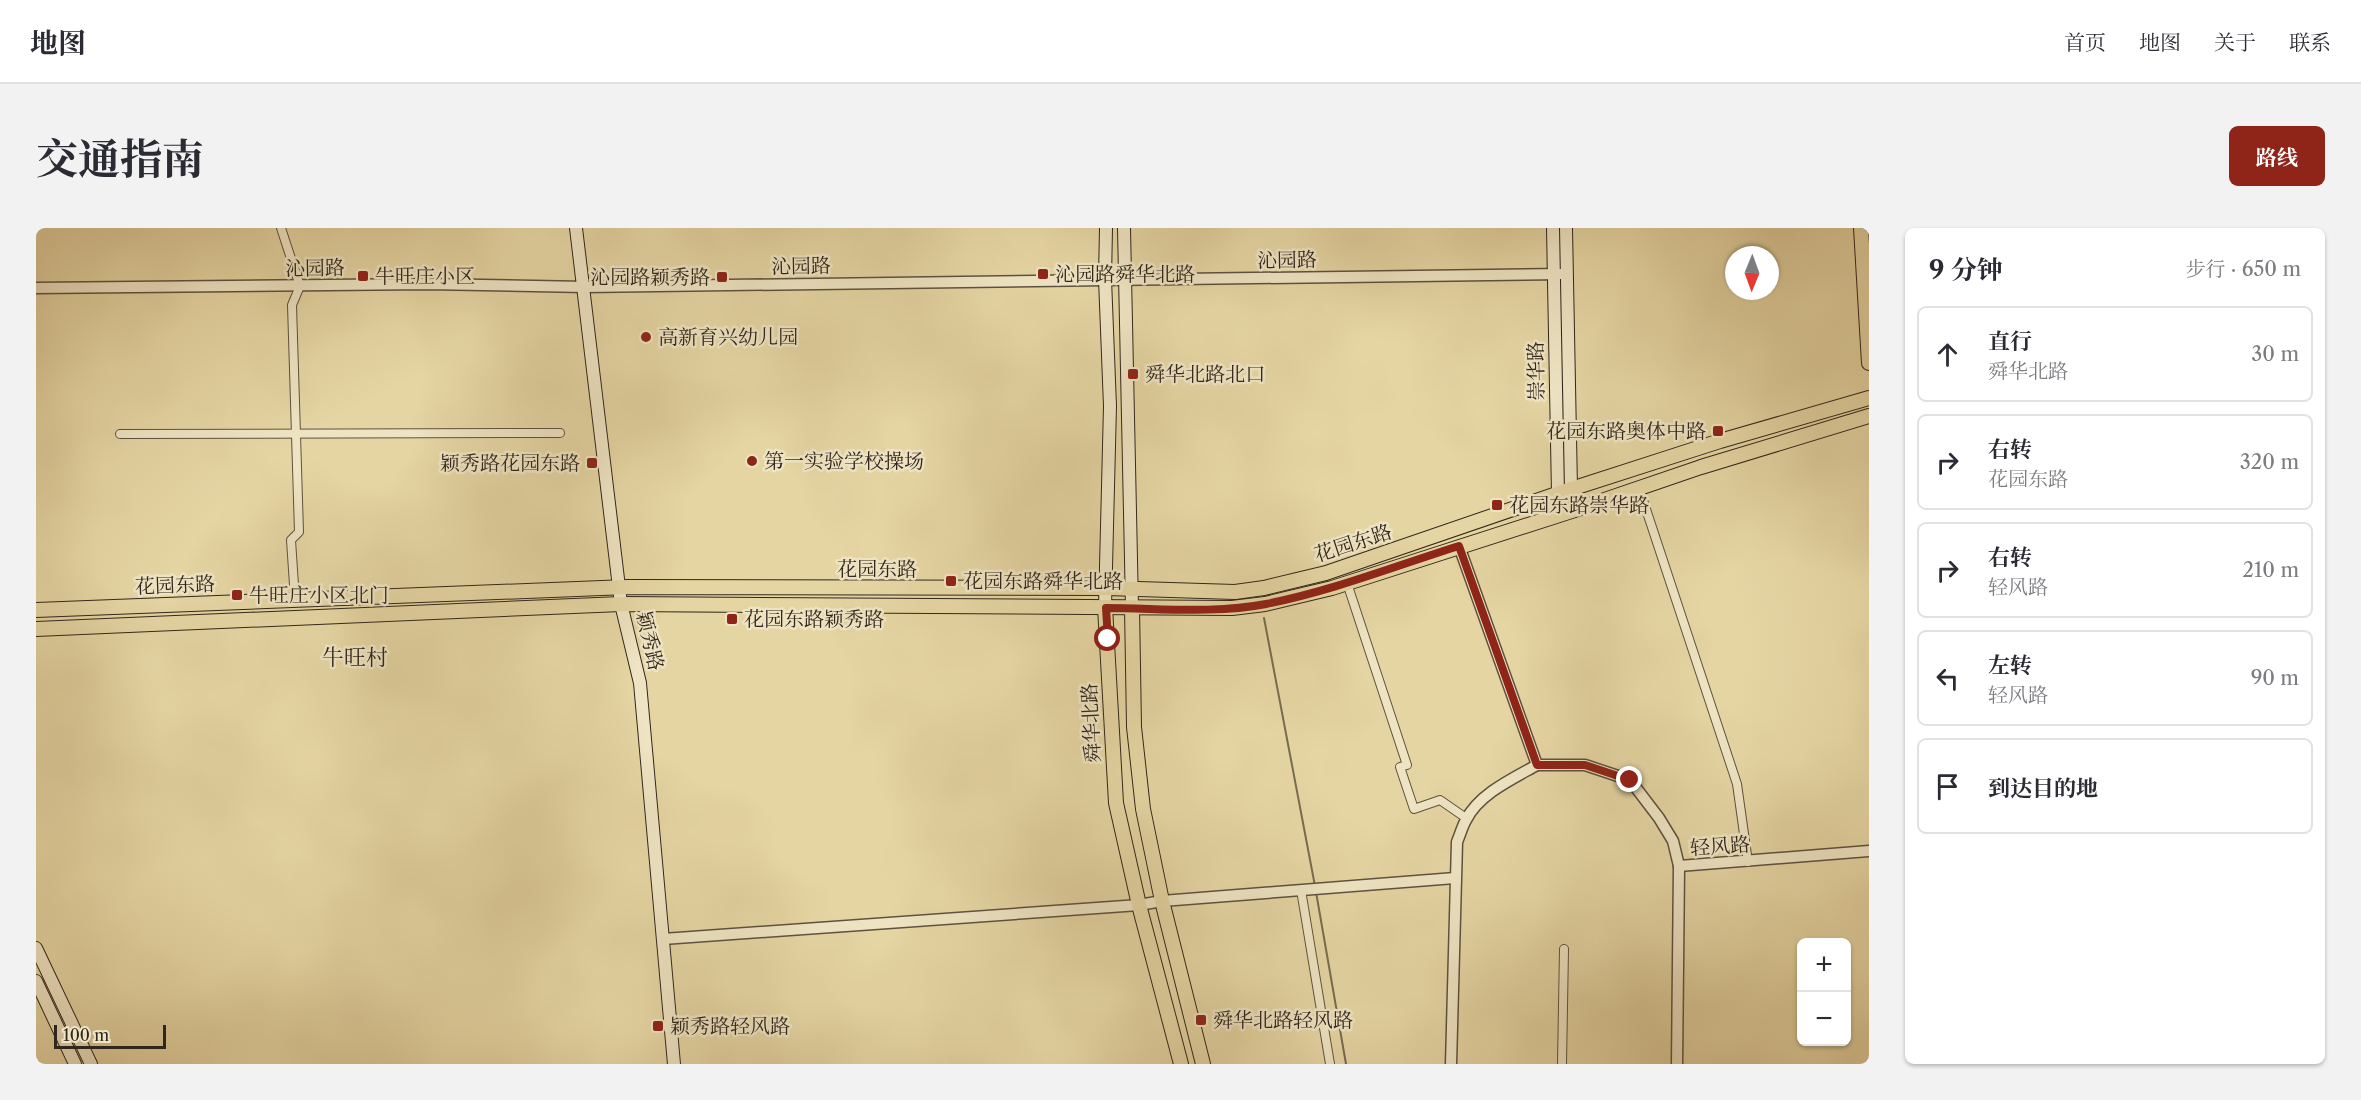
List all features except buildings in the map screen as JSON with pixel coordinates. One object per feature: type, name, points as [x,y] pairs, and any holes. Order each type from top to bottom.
[{"type":"main road","name":"颖秀路","points":[[576,228],[621,604],[640,683],[674,1064]]},
{"type":"main road","name":"舜华北路","points":[[1106,228],[1105,279],[1110,406],[1106,608],[1116,803],[1139,905],[1181,1064]]},
{"type":"main road","points":[[1124,228],[1135,738],[1143,809],[1162,901],[1203,1064]]},
{"type":"main road","name":"崇华路","points":[[1553,228],[1564,491],[1572,511]]},
{"type":"main road","name":"崇华路","points":[[1564,491],[1566,228]]},
{"type":"main road","points":[[1861,228],[1869,363]]},
{"type":"main road","name":"花园东路","points":[[36,610],[619,587],[1106,588],[1200,593],[1235,592],[1264,588],[1326,573],[1564,491],[1720,441],[1869,398]]},
{"type":"main road","name":"花园东路","points":[[36,629],[621,604],[1232,608],[1265,604],[1347,583],[1701,467],[1869,416]]},
{"type":"main road","points":[[36,948],[92,1064]]},
{"type":"main road","points":[[36,981],[75,1064]]},
{"type":"street","points":[[281,228],[300,286],[292,305],[299,532],[291,540],[295,600]]},
{"type":"street","name":"沁园路","points":[[36,288],[427,284],[584,287],[1567,274]]},
{"type":"street","points":[[120,434],[560,433]]},
{"type":"street","points":[[1639,488],[1737,784],[1748,862]]},
{"type":"street","points":[[1452,1064],[1457,842],[1466,818],[1486,796],[1537,765],[1459,546]]},
{"type":"street","points":[[1347,583],[1407,765],[1400,767],[1414,808],[1440,800],[1466,818]]},
{"type":"street","name":"轻风路","points":[[1537,765],[1585,765],[1630,780],[1659,818],[1673,841],[1679,866],[1869,851]]},
{"type":"street","points":[[1677,1064],[1679,866]]},
{"type":"street","points":[[663,939],[1139,905],[1162,901],[1455,878]]},
{"type":"street","points":[[1311,889],[1330,1064]]},
{"type":"street","points":[[1562,1064],[1563,950]]},
{"type":"waterway","points":[[1264,618],[1315,886]]},
{"type":"waterway","points":[[1316,892],[1346,1064]]},
{"type":"place","name":"沁园路舜华北路","points":[[1043,274]]},
{"type":"place","name":"牛旺庄小区","points":[[363,276]]},
{"type":"place","name":"沁园路颖秀路","points":[[722,277]]},
{"type":"place","name":"高新育兴幼儿园","points":[[646,337]]},
{"type":"place","name":"舜华北路北口","points":[[1133,374]]},
{"type":"place","name":"花园东路奥体中路","points":[[1718,431]]},
{"type":"place","name":"第一实验学校操场","points":[[752,461]]},
{"type":"place","name":"颖秀路花园东路","points":[[592,463]]},
{"type":"place","name":"花园东路崇华路","points":[[1497,505]]},
{"type":"place","name":"花园东路舜华北路","points":[[951,581]]},
{"type":"place","name":"牛旺庄小区北门","points":[[237,595]]},
{"type":"place","name":"花园东路颖秀路","points":[[732,619]]},
{"type":"place","name":"舜华北路轻风路","points":[[1201,1020]]},
{"type":"place","name":"颖秀路轻风路","points":[[658,1026]]},
{"type":"district","name":"牛旺村","points":[[355,657]]},
{"type":"route","points":[[1108,639],[1106,608],[1232,608],[1265,604],[1332,588],[1459,546],[1537,765],[1585,765],[1630,780]]}]
